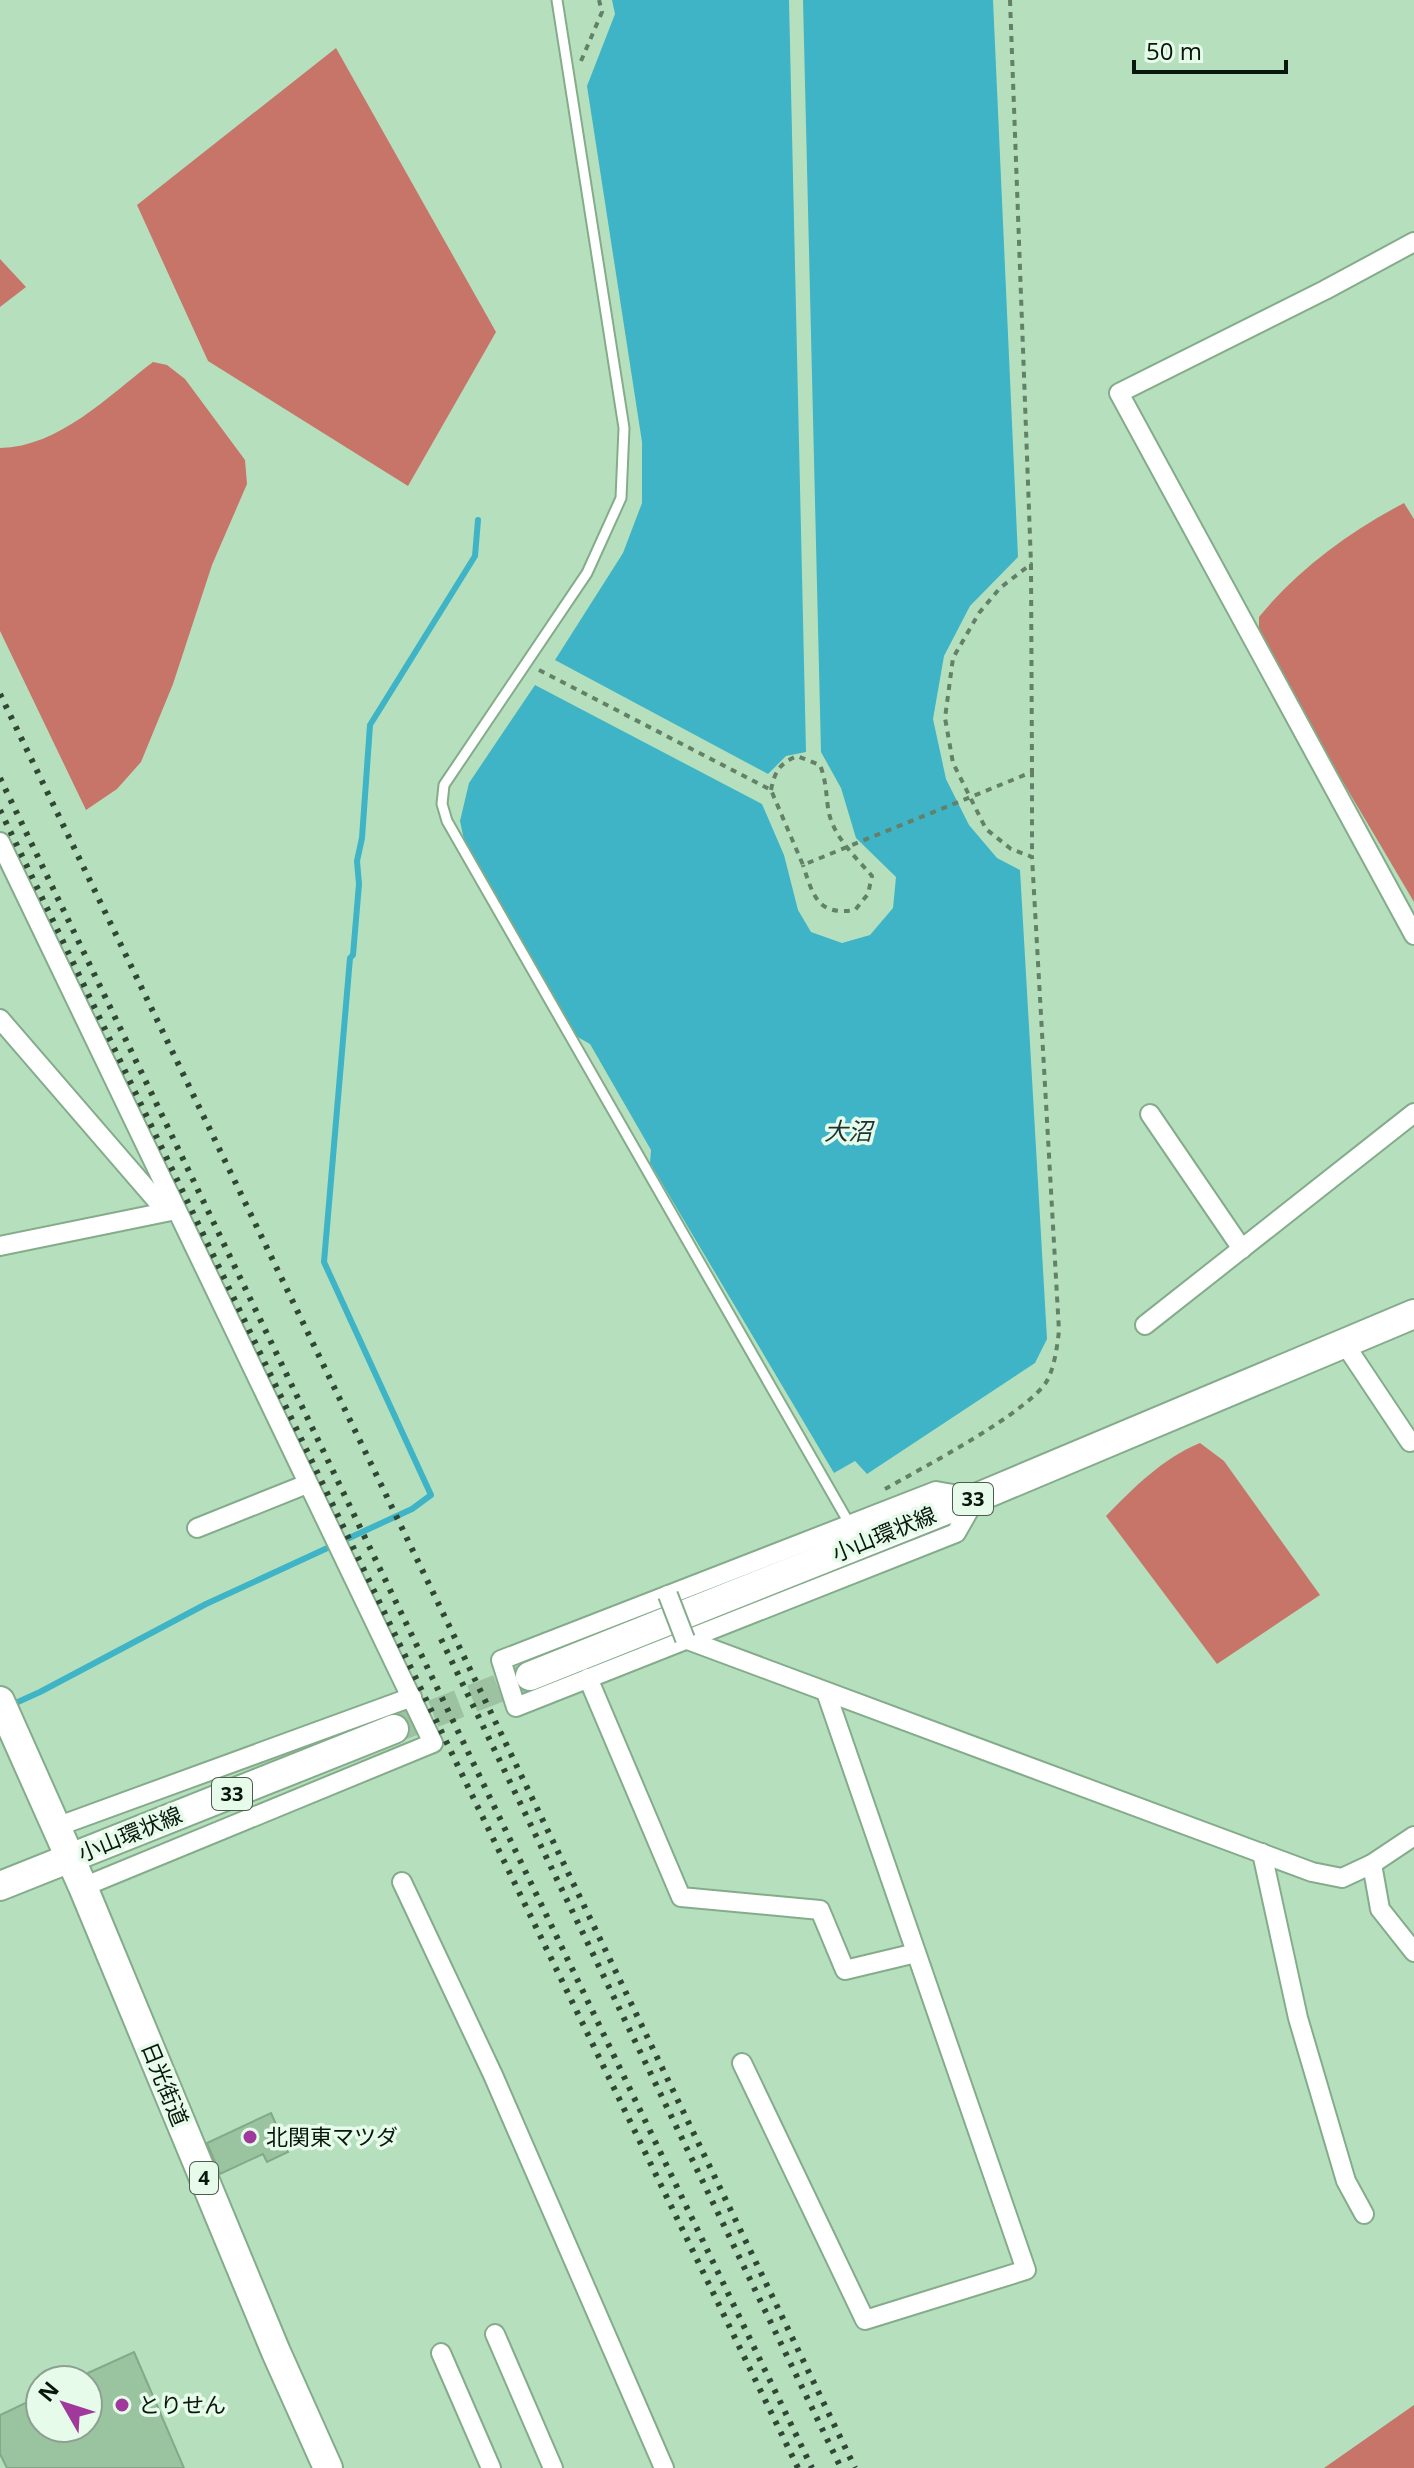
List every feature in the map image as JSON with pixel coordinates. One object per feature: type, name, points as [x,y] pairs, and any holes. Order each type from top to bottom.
[{"type":"main road","name":"小山環状線","points":[[530,1676],[976,1498],[1414,1314]]},
{"type":"main road","name":"日光街道","points":[[0,1701],[83,1887],[252,2296],[328,2468]]},
{"type":"main road","name":"小山環状線","points":[[0,1886],[394,1729]]},
{"type":"street","points":[[1414,242],[1119,393],[1414,935]]},
{"type":"street","points":[[0,842],[433,1743],[83,1887]]},
{"type":"street","points":[[0,1019],[158,1202],[176,1210]]},
{"type":"street","points":[[1145,1325],[1414,1113]]},
{"type":"street","points":[[1150,1114],[1242,1249]]},
{"type":"street","points":[[3,1240],[176,1210]]},
{"type":"street","points":[[1344,1343],[1410,1442]]},
{"type":"street","points":[[197,1528],[307,1484]]},
{"type":"street","points":[[936,1491],[976,1498],[956,1533],[516,1707],[501,1660],[849,1523],[936,1491]]},
{"type":"street","points":[[668,1595],[685,1639],[1312,1872],[1342,1878],[1372,1864],[1414,1836]]},
{"type":"street","points":[[588,1678],[681,1897],[820,1910],[845,1970],[916,1953]]},
{"type":"street","points":[[742,2063],[865,2320],[1026,2270],[826,1692]]},
{"type":"street","points":[[56,1827],[412,1697]]},
{"type":"street","points":[[1262,1853],[1298,2018],[1346,2181],[1364,2214]]},
{"type":"street","points":[[1372,1864],[1380,1909],[1414,1952]]},
{"type":"street","points":[[402,1882],[493,2075],[664,2468]]},
{"type":"street","points":[[495,2334],[553,2468]]},
{"type":"street","points":[[441,2353],[491,2468]]},
{"type":"lane","points":[[557,0],[624,428],[621,498],[587,573],[444,785],[442,804],[447,821],[849,1523]]},
{"type":"path","points":[[570,86],[602,12],[599,0]]},
{"type":"path","points":[[882,1491],[1001,1422],[1047,1382],[1059,1331],[1032,857],[1031,564],[1010,0]]},
{"type":"path","points":[[1031,564],[1000,588],[979,613],[953,658],[945,718],[953,763],[986,829],[1011,849],[1032,857]]},
{"type":"path","points":[[526,664],[771,790]]},
{"type":"path","points":[[797,756],[820,765],[833,826],[846,847],[872,876],[868,894],[855,910],[837,913],[822,906],[811,888],[771,790],[775,771],[785,761],[797,756]]},
{"type":"path","points":[[803,865],[1032,772]]},
{"type":"shaded area","points":[[336,48],[496,332],[408,486],[208,361],[137,205]]},
{"type":"shaded area","points":[[0,259],[26,287],[0,307]]},
{"type":"shaded area","points":[[153,362],[167,365],[185,379],[245,460],[247,484],[212,565],[173,684],[141,762],[117,789],[86,810],[0,631],[0,448],[42,439],[62,429]]},
{"type":"shaded area","points":[[1404,503],[1414,519],[1414,902],[1278,672],[1259,629],[1259,617],[1308,567],[1344,539]]},
{"type":"shaded area","points":[[1200,1443],[1224,1461],[1320,1595],[1217,1664],[1106,1516],[1161,1465]]},
{"type":"shaded area","points":[[1414,2405],[1414,2468],[1324,2468]]},
{"type":"water","points":[[612,0],[789,0],[806,752],[786,756],[768,774],[555,660],[623,553],[642,503],[642,442],[587,86],[615,14]]},
{"type":"water","name":"大沼","points":[[803,0],[993,0],[1018,557],[970,606],[944,656],[933,719],[946,779],[969,825],[997,858],[1020,870],[1047,1339],[1035,1363],[867,1474],[855,1461],[834,1473],[650,1163],[651,1150],[590,1044],[574,1035],[467,854],[460,821],[469,783],[535,685],[762,804],[784,855],[798,910],[811,932],[842,943],[870,935],[893,908],[896,877],[856,838],[841,788],[821,752]]},
{"type":"building","points":[[271,2113],[288,2152],[267,2162],[263,2154],[220,2174],[207,2143]]},
{"type":"building","name":"とりせん","points":[[134,2352],[184,2468],[7,2468],[0,2454],[0,2415],[24,2404],[24,2444],[104,2444],[104,2366]]},
{"type":"waterway","points":[[9,1706],[206,1604],[412,1509],[431,1495],[324,1262],[350,958],[353,955],[359,884],[357,861],[362,838],[370,725],[475,556],[478,520]]},
{"type":"tunnel","points":[[394,1729],[530,1676]]},
{"type":"railway","points":[[0,694],[855,2468]]},
{"type":"railway","points":[[0,778],[812,2468]]},
{"type":"railway","points":[[0,810],[798,2468]]},
{"type":"railway","points":[[441,1639],[841,2468]]},
{"type":"place","name":"北関東マツダ","points":[[250,2137]]},
{"type":"place","name":"とりせん","points":[[122,2405]]}]
